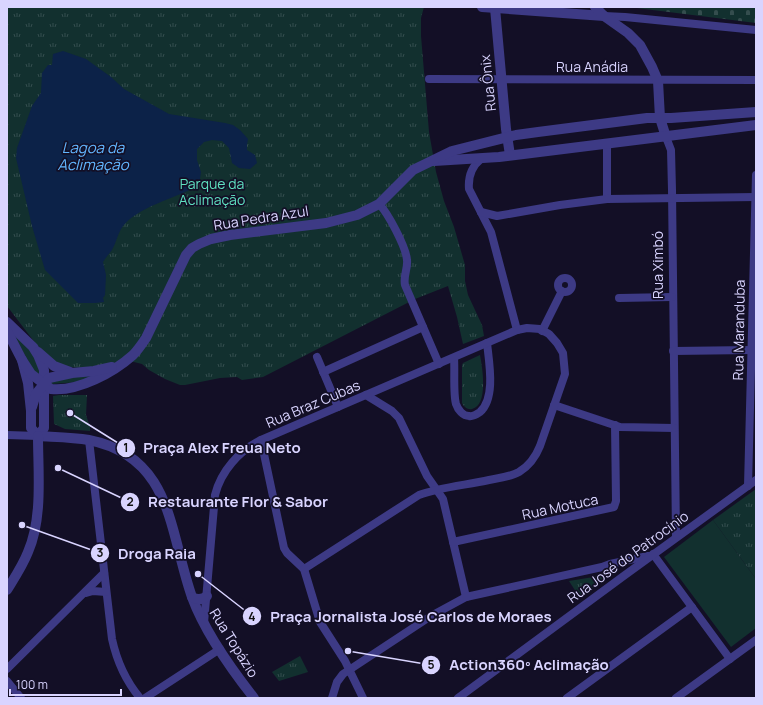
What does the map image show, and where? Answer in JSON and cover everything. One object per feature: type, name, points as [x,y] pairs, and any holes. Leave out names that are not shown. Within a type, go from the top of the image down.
[{"type":"street","points":[[482,7],[625,17],[756,30]]},
{"type":"street","name":"Rua Ximbó","points":[[595,7],[604,16],[628,33],[640,45],[658,80],[660,118],[671,150],[676,537]]},
{"type":"street","name":"Rua Ônix","points":[[494,8],[510,156]]},
{"type":"street","name":"Rua Anádia","points":[[429,79],[756,80]]},
{"type":"street","name":"Rua Pedra Azul","points":[[119,365],[94,371],[52,377],[45,383],[53,389],[74,387],[90,382],[119,365],[134,354],[146,338],[186,255],[192,248],[211,239],[230,235],[326,223],[346,218],[366,211],[379,204],[413,170],[433,161],[440,156],[452,151],[508,137],[647,118],[756,112]]},
{"type":"street","points":[[433,161],[510,156],[756,125]]},
{"type":"street","points":[[607,144],[607,199]]},
{"type":"street","points":[[481,159],[476,163],[471,171],[469,189],[491,232],[517,330]]},
{"type":"street","name":"Rua Maranduba","points":[[748,486],[756,175]]},
{"type":"street","points":[[481,212],[497,216],[607,199],[756,197]]},
{"type":"street","points":[[379,204],[385,211],[406,254],[408,262],[404,283],[439,364]]},
{"type":"street","points":[[304,569],[414,498],[436,490],[506,477],[520,471],[530,461],[538,450],[565,374],[563,353],[549,334],[542,330],[562,291]]},
{"type":"street","points":[[619,298],[672,297]]},
{"type":"street","points":[[7,322],[54,366],[72,373]]},
{"type":"street","points":[[323,372],[423,327]]},
{"type":"street","name":"Rua Braz Cubas","points":[[204,624],[214,506],[218,485],[229,466],[238,456],[261,440],[517,330],[534,328],[542,330]]},
{"type":"street","points":[[7,331],[31,374],[45,383]]},
{"type":"street","points":[[454,358],[456,406],[463,415],[474,416],[484,408],[489,396],[490,380],[487,343]]},
{"type":"street","points":[[7,590],[29,551],[38,507],[38,436],[44,428],[45,383],[42,362],[33,347]]},
{"type":"street","points":[[673,351],[751,350]]},
{"type":"street","points":[[317,357],[338,407]]},
{"type":"street","points":[[22,360],[28,383],[31,428],[38,436]]},
{"type":"street","points":[[31,411],[36,394],[45,383]]},
{"type":"street","points":[[366,395],[392,411],[399,418],[427,476],[443,499],[466,597]]},
{"type":"street","points":[[554,404],[615,426],[674,428]]},
{"type":"street","name":"Rua Motuca","points":[[454,542],[604,511],[614,507],[616,501],[615,426]]},
{"type":"street","name":"Rua Topázio","points":[[7,435],[89,440],[112,447],[136,460],[155,483],[167,508],[192,597],[204,624],[240,680],[254,698]]},
{"type":"street","points":[[89,440],[112,639],[117,660],[125,678],[140,698]]},
{"type":"street","points":[[261,440],[284,548],[287,553],[304,569],[320,622],[349,669],[363,698]]},
{"type":"street","name":"Rua José do Patrocínio","points":[[458,698],[625,574],[756,480]]},
{"type":"street","points":[[332,698],[337,682],[349,669],[431,616],[466,597],[652,555],[730,659]]},
{"type":"street","points":[[602,567],[618,568],[625,574]]},
{"type":"street","points":[[7,669],[86,593],[104,573]]},
{"type":"street","points":[[86,593],[93,591],[106,592]]},
{"type":"street","points":[[192,597],[199,599],[207,596]]},
{"type":"street","points":[[567,698],[692,607]]},
{"type":"street","points":[[676,698],[756,640]]},
{"type":"street","points":[[145,698],[220,649]]},
{"type":"street","points":[[7,681],[21,698]]},
{"type":"green space","name":"Parque da Aclimação","points":[[7,7],[424,7],[421,18],[421,36],[429,132],[436,172],[465,265],[465,281],[468,295],[482,325],[484,336],[463,344],[448,286],[415,299],[263,377],[242,380],[237,377],[220,378],[180,385],[165,379],[149,370],[142,364],[134,362],[120,361],[99,370],[59,366],[36,344],[7,306]]},
{"type":"green space","points":[[629,7],[756,7],[756,23]]},
{"type":"green space","points":[[11,330],[31,350],[41,374],[36,375]]},
{"type":"green space","points":[[480,355],[483,376],[483,393],[477,406],[469,409],[462,403],[462,365],[463,363]]},
{"type":"green space","points":[[97,374],[80,382],[51,384],[52,380]]},
{"type":"green space","points":[[87,395],[86,415],[90,431],[65,429],[54,424],[53,396]]},
{"type":"green space","points":[[756,489],[756,579],[713,520]]},
{"type":"green space","points":[[713,520],[756,579],[756,628],[731,647],[664,557]]},
{"type":"green space","points":[[612,574],[580,598],[569,581]]},
{"type":"green space","points":[[300,656],[308,672],[279,681],[272,672]]},
{"type":"water","name":"Lagoa da Aclimação","points":[[63,51],[86,59],[111,77],[124,89],[169,114],[233,125],[248,139],[247,150],[255,155],[257,163],[250,169],[239,168],[232,163],[229,148],[222,141],[212,140],[204,142],[197,149],[197,160],[201,172],[199,185],[136,214],[121,229],[112,250],[103,262],[106,275],[105,295],[103,298],[104,302],[78,303],[45,270],[32,226],[16,158],[17,148],[32,106],[41,93],[42,73],[48,65],[52,65],[53,54]]},
{"type":"place","name":"Praça Alex Freua Neto","points":[[70,413]]},
{"type":"place","name":"Restaurante Flor & Sabor","points":[[58,468]]},
{"type":"place","name":"Droga Raia","points":[[22,525]]},
{"type":"place","name":"Praça Jornalista José Carlos de Moraes","points":[[198,574]]},
{"type":"place","name":"Action360º Aclimação","points":[[348,651]]}]
